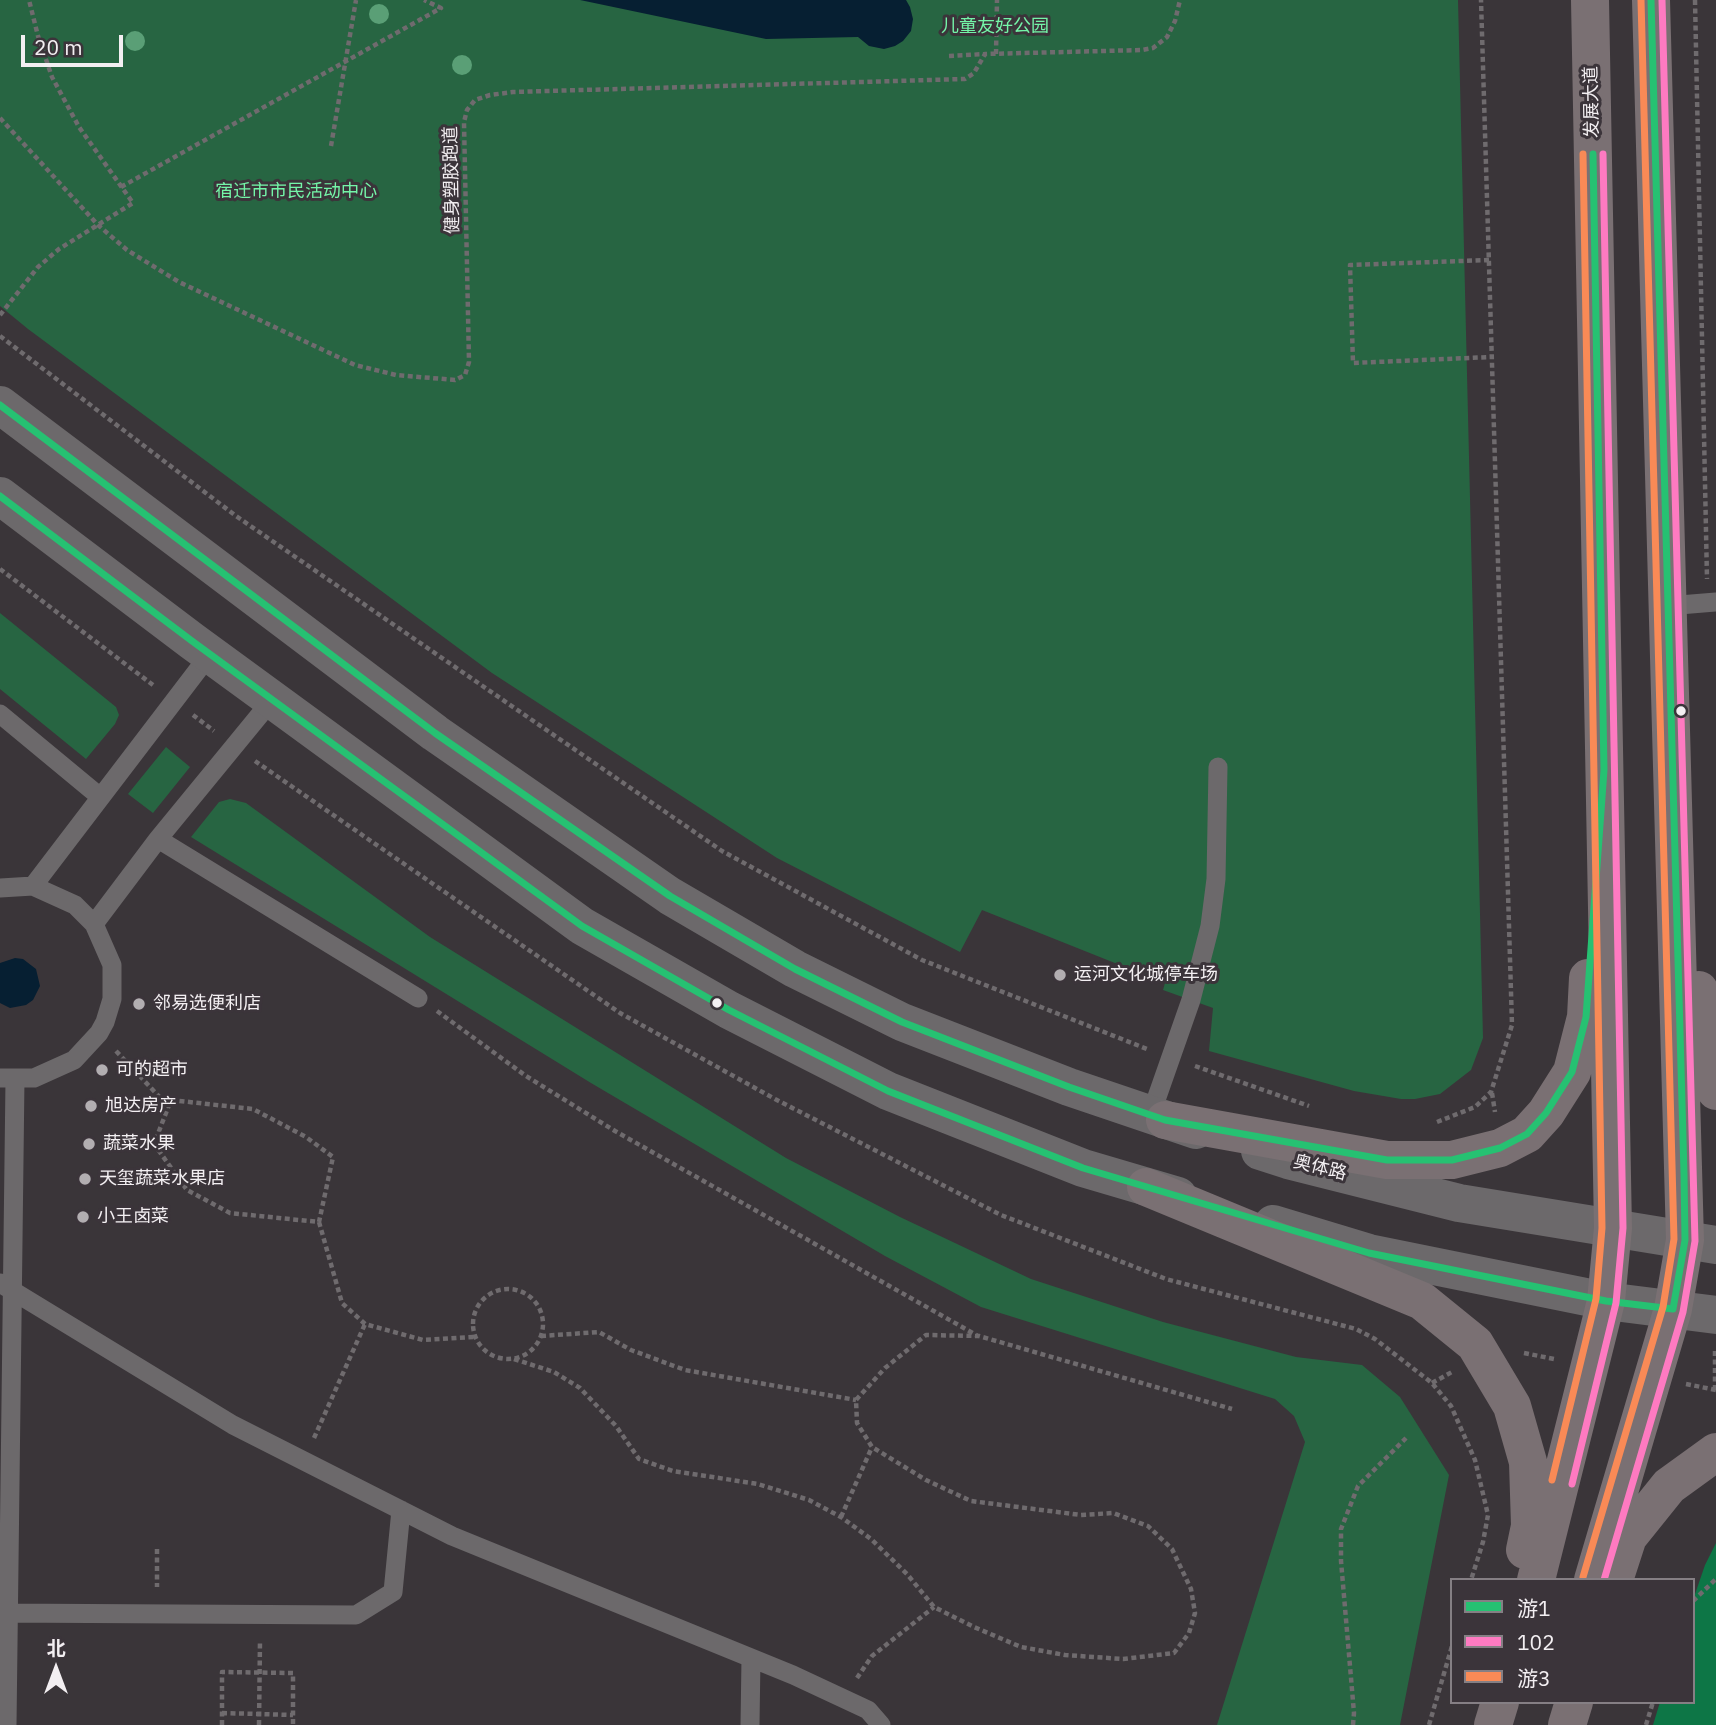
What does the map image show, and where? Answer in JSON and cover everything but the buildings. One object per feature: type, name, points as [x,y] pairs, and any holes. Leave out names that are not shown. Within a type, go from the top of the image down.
[{"type":"main road","name":"发展大道","points":[[1537,1578],[1606,1301],[1613,1228],[1590,0]]},
{"type":"main road","points":[[1594,1578],[1672,1309],[1700,1242],[1672,777],[1651,0]]},
{"type":"main road","name":"奥体路","points":[[0,405],[435,733],[670,897],[795,969],[902,1022],[1069,1087],[1288,1160],[1460,1203],[1700,1242]]},
{"type":"main road","points":[[0,496],[272,700],[582,926],[729,1010],[888,1091],[1083,1168],[1369,1253],[1606,1301],[1716,1315]]},
{"type":"main road","points":[[1158,1117],[1387,1160],[1452,1160],[1500,1148],[1527,1134],[1546,1113],[1572,1072],[1586,1017],[1604,770]]},
{"type":"main road","points":[[1672,777],[1703,1021],[1716,1091]]},
{"type":"main road","points":[[1146,1187],[1422,1301],[1475,1344],[1512,1406],[1528,1462],[1531,1526],[1518,1578]]},
{"type":"main road","points":[[1615,1578],[1628,1537],[1669,1486],[1716,1451]]},
{"type":"main road","points":[[1482,1725],[1487,1704]]},
{"type":"main road","points":[[1493,1725],[1499,1704]]},
{"type":"main road","points":[[1550,1725],[1556,1704]]},
{"type":"main road","points":[[1567,1725],[1573,1704]]},
{"type":"lane","points":[[1667,606],[1712,602]]},
{"type":"lane","points":[[33,886],[210,654]]},
{"type":"lane","points":[[94,924],[158,839],[272,700]]},
{"type":"lane","points":[[0,714],[100,796]]},
{"type":"lane","points":[[1158,1117],[1171,1058],[1191,1000],[1214,905],[1218,766]]},
{"type":"lane","points":[[158,839],[418,998]]},
{"type":"lane","points":[[0,888],[33,886],[75,905],[94,924],[112,965],[112,999],[99,1033],[74,1060],[34,1078],[7,1079],[4,1613],[7,1725]]},
{"type":"lane","points":[[5,1287],[233,1425],[452,1536],[751,1658],[868,1710],[881,1725]]},
{"type":"lane","points":[[4,1613],[356,1615],[393,1592],[401,1510]]},
{"type":"lane","points":[[750,1725],[751,1658]]},
{"type":"path","points":[[0,315],[38,267],[59,249],[133,204],[79,127],[52,77],[29,0]]},
{"type":"path","points":[[331,146],[356,0]]},
{"type":"path","points":[[121,187],[442,8],[424,0]]},
{"type":"path","points":[[996,54],[997,0]]},
{"type":"path","points":[[1432,1123],[1475,1107],[1491,1092],[1512,1025],[1481,0]]},
{"type":"path","points":[[1695,0],[1712,602]]},
{"type":"path","points":[[949,55],[1153,48],[1167,37],[1175,21],[1179,1]]},
{"type":"path","name":"健身塑胶跑道","points":[[0,118],[98,225],[127,250],[178,282],[355,365],[396,375],[455,380],[466,375],[469,362],[464,122],[467,110],[475,100],[513,92],[965,79],[974,73],[985,54]]},
{"type":"path","points":[[1489,260],[1350,265],[1353,363],[1491,357]]},
{"type":"path","points":[[0,336],[236,516],[722,851],[922,960],[1171,1058],[1320,1110]]},
{"type":"path","points":[[418,998],[526,1076],[615,1131],[979,1336],[1232,1409]]},
{"type":"path","points":[[99,1033],[169,1107]]},
{"type":"path","points":[[319,1222],[230,1213],[187,1190],[154,1144],[172,1100],[253,1109],[306,1136],[333,1157],[319,1222],[342,1303],[365,1324],[423,1340],[474,1337]]},
{"type":"path","points":[[514,1359],[535,1347],[541,1336],[542,1313],[537,1303],[518,1290],[507,1289],[496,1291],[478,1305],[473,1315],[474,1337],[481,1347],[490,1355],[514,1359],[554,1372],[580,1388],[615,1426],[639,1459],[673,1471],[758,1484],[809,1500],[841,1517],[871,1539],[907,1574],[934,1607],[1021,1647],[1065,1655],[1123,1659],[1174,1653],[1189,1633],[1195,1613],[1191,1590],[1172,1549],[1149,1526],[1113,1513],[1081,1515],[971,1501],[926,1480],[872,1447],[857,1423],[856,1400],[885,1367],[926,1335],[979,1336]]},
{"type":"path","points":[[303,1461],[365,1324]]},
{"type":"path","points":[[541,1336],[599,1332],[631,1350],[685,1370],[856,1400]]},
{"type":"path","points":[[1697,1386],[1716,1390],[1716,1339]]},
{"type":"path","points":[[1353,1725],[1341,1529],[1358,1486],[1406,1438]]},
{"type":"path","points":[[841,1517],[872,1447]]},
{"type":"path","points":[[157,1549],[157,1614]]},
{"type":"path","points":[[1695,1599],[1716,1578]]},
{"type":"path","points":[[842,1699],[872,1656],[934,1607]]},
{"type":"path","points":[[259,1725],[260,1615]]},
{"type":"path","points":[[1429,1725],[1450,1653]]},
{"type":"path","points":[[222,1725],[222,1672],[293,1673],[293,1725]]},
{"type":"path","points":[[1646,1725],[1652,1704]]},
{"type":"path","points":[[222,1713],[293,1715]]},
{"type":"green space","points":[[0,0],[1458,0],[1483,1038],[1471,1070],[1440,1094],[1415,1099],[1354,1091],[1209,1051],[1213,1008],[1163,990],[1165,983],[982,910],[960,952],[777,858],[492,673],[0,306]]},
{"type":"green space","points":[[0,613],[116,707],[119,715],[115,724],[86,759],[0,689]]},
{"type":"green space","points":[[166,747],[190,767],[153,813],[128,794]]},
{"type":"green space","points":[[230,799],[246,803],[430,937],[786,1158],[900,1217],[1031,1279],[1163,1322],[1296,1357],[1362,1365],[1400,1397],[1449,1475],[1400,1725],[1217,1725],[1305,1442],[1294,1416],[1275,1399],[981,1307],[885,1256],[591,1083],[191,837],[219,802]]},
{"type":"green space","points":[[1716,1543],[1716,1725],[1653,1725],[1659,1704],[1695,1704],[1695,1594]]},
{"type":"water","points":[[580,0],[906,0],[913,19],[911,31],[903,41],[884,49],[869,46],[858,37],[766,39]]},
{"type":"water","points":[[15,958],[23,959],[36,969],[40,986],[33,1000],[26,1005],[10,1008],[0,1003],[0,963]]},
{"type":"transit line","name":"游3","points":[[1583,1577],[1663,1307],[1674,1239],[1641,0]]},
{"type":"transit line","name":"游1","points":[[0,496],[192,641],[582,926],[729,1010],[888,1091],[1083,1168],[1369,1253],[1606,1301],[1673,1309],[1685,1240],[1684,1173],[1651,0]]},
{"type":"transit line","name":"102","points":[[1605,1578],[1683,1312],[1695,1241],[1662,0]]},
{"type":"transit line","name":"游3","points":[[1552,1480],[1596,1299],[1602,1228],[1583,154]]},
{"type":"transit line","name":"游1","points":[[0,405],[435,733],[670,896],[795,969],[902,1022],[1069,1087],[1165,1120],[1387,1160],[1452,1160],[1500,1148],[1527,1134],[1546,1113],[1572,1072],[1586,1017],[1604,770],[1593,154]]},
{"type":"transit line","name":"102","points":[[1572,1484],[1616,1303],[1623,1228],[1603,154]]},
{"type":"place","name":"运河文化城停车场","points":[[1060,975]]},
{"type":"place","name":"邻易选便利店","points":[[139,1004]]},
{"type":"place","name":"可的超市","points":[[102,1070]]},
{"type":"place","name":"旭达房产","points":[[91,1106]]},
{"type":"place","name":"蔬菜水果","points":[[89,1144]]},
{"type":"place","name":"天玺蔬菜水果店","points":[[85,1179]]},
{"type":"place","name":"小王卤菜","points":[[83,1217]]},
{"type":"park label","name":"儿童友好公园","points":[[995,27]]},
{"type":"park label","name":"宿迁市市民活动中心","points":[[296,192]]}]
